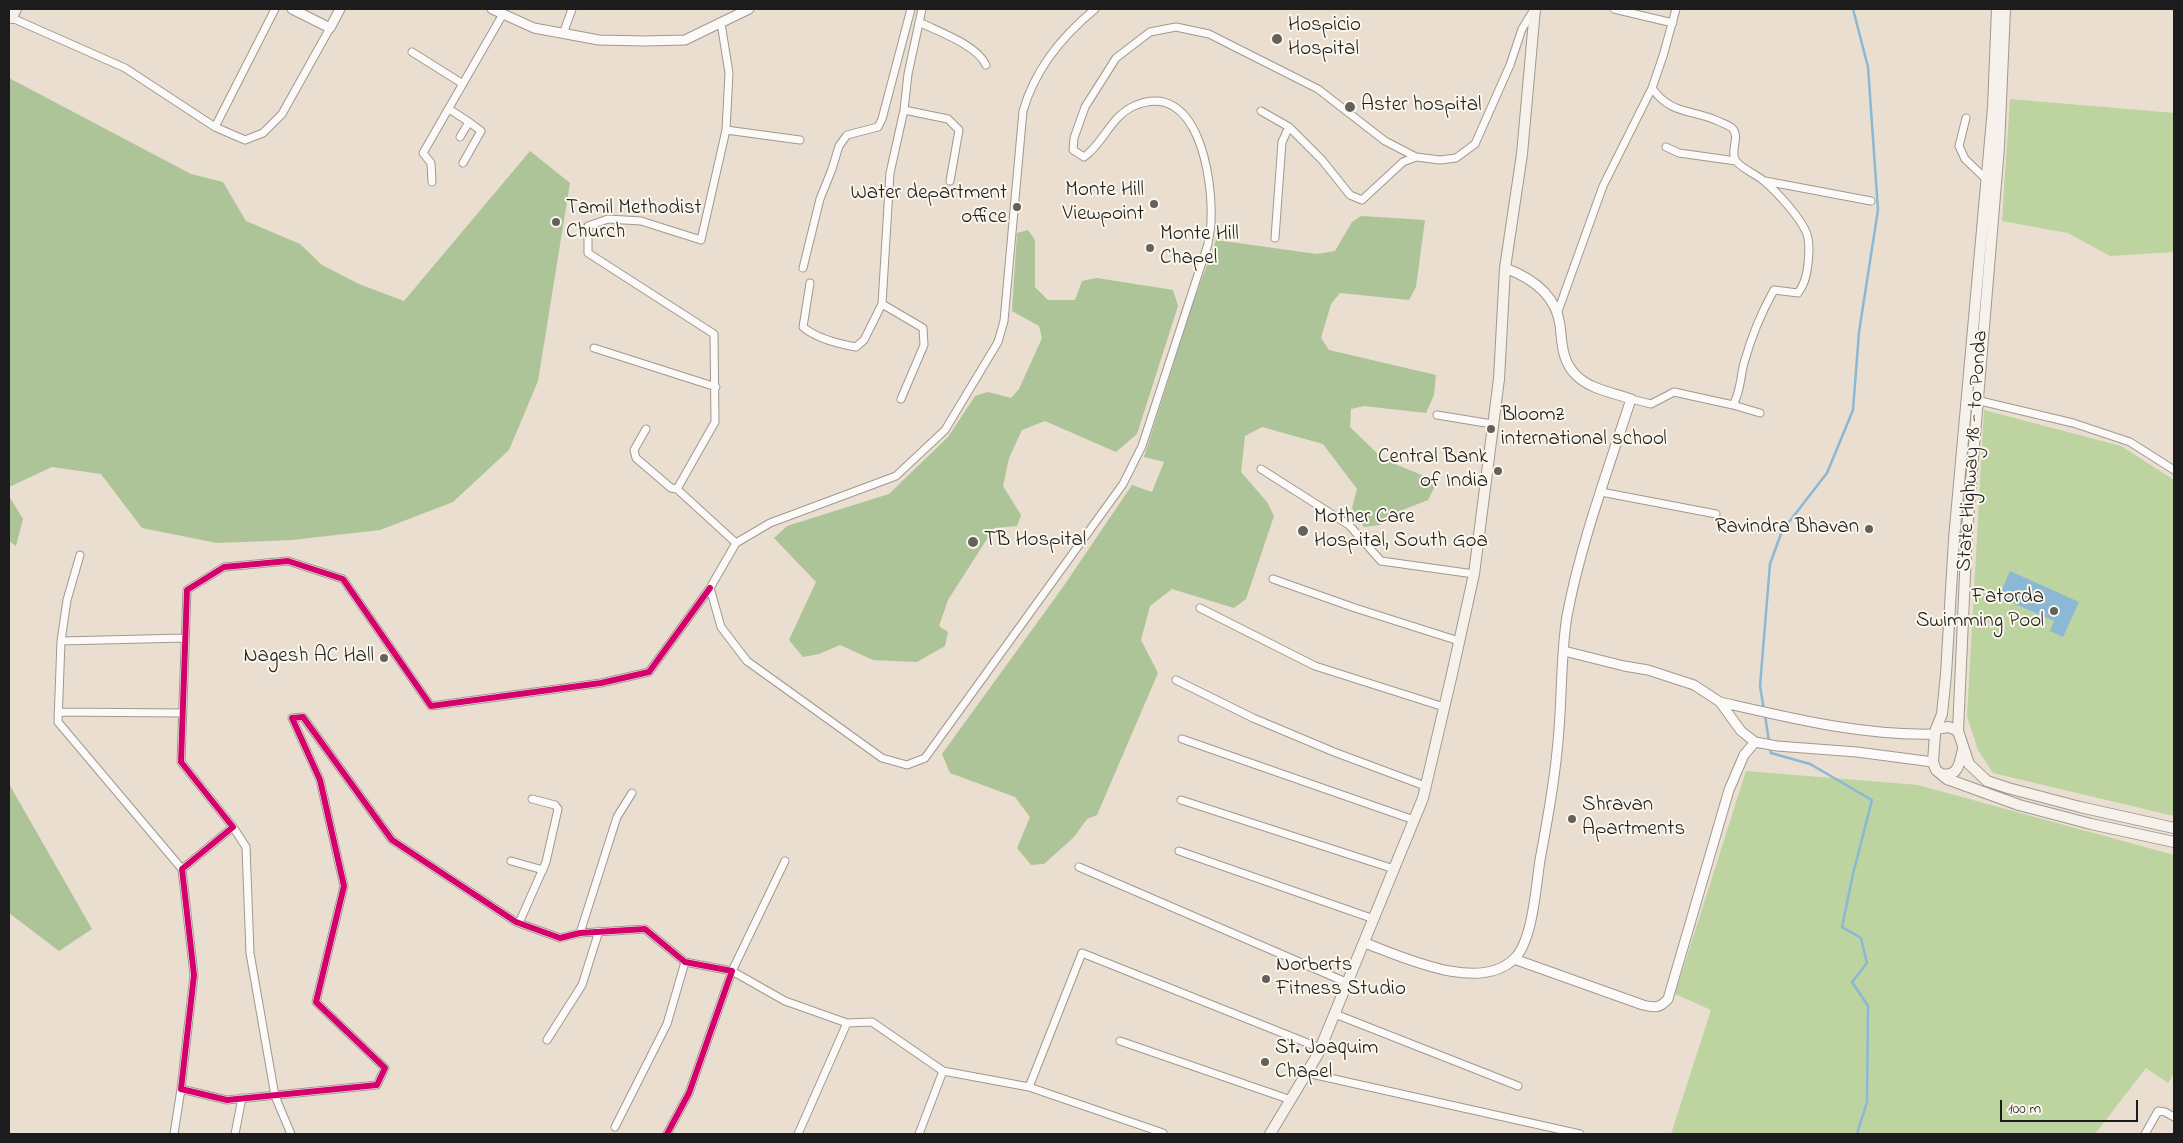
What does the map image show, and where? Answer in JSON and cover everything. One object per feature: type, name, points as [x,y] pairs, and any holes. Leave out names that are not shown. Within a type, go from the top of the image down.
[{"type":"main road","points":[[1270,1134],[1320,1048],[1365,943],[1414,820],[1425,786],[1444,707],[1474,574],[1498,379],[1505,268],[1522,154],[1535,9]]},
{"type":"main road","name":"State Highway 18 - to Ponda","points":[[1933,762],[1935,731],[1942,714],[1967,396],[1987,180],[1997,9]]},
{"type":"main road","name":"State Highway 18 - to Ponda","points":[[2005,9],[1999,147],[1967,530],[1958,730],[1969,764],[1987,781],[2080,807],[2174,828]]},
{"type":"main road","points":[[1935,731],[1949,727],[1958,730]]},
{"type":"main road","points":[[1941,773],[1952,774],[1956,771],[1963,749]]},
{"type":"main road","points":[[1933,762],[1947,779],[2019,805],[2091,824],[2174,842]]},
{"type":"street","points":[[215,127],[275,9]]},
{"type":"street","points":[[292,9],[330,28]]},
{"type":"street","points":[[12,14],[125,68],[215,127],[245,140],[263,133],[282,114],[340,9]]},
{"type":"street","points":[[563,34],[572,9]]},
{"type":"street","points":[[432,182],[431,163],[423,153],[463,84],[498,11],[534,28],[599,40],[685,40],[749,9]]},
{"type":"street","points":[[803,268],[820,198],[839,146],[847,135],[878,127],[882,119],[911,9]]},
{"type":"street","points":[[810,283],[803,327],[817,335],[856,347],[864,340],[882,304],[890,173],[904,110],[908,74],[922,9]]},
{"type":"street","points":[[291,1134],[275,1096],[250,953],[246,847],[233,827],[181,762],[187,590],[224,567],[288,561],[344,579],[431,706],[601,683],[649,672],[710,588],[736,543],[770,523],[896,476],[945,430],[998,342],[1004,321],[1023,111],[1029,91],[1058,43],[1095,9]]},
{"type":"street","points":[[710,588],[721,627],[747,661],[882,758],[907,765],[925,758],[1123,484],[1142,446],[1208,244],[1211,221],[1204,157],[1194,128],[1181,110],[1166,103],[1149,101],[1121,114],[1108,126],[1093,150],[1084,157],[1074,150],[1074,138],[1084,107],[1116,58],[1150,32],[1176,27],[1209,34],[1318,89],[1385,141],[1416,157],[1440,160],[1456,158],[1475,144],[1510,65],[1522,29],[1535,9]]},
{"type":"street","points":[[1614,9],[1673,23]]},
{"type":"street","points":[[1557,314],[1603,186],[1652,88],[1676,9]]},
{"type":"street","points":[[919,22],[971,48],[980,55],[986,65]]},
{"type":"street","points":[[677,490],[715,422],[714,334],[588,253],[588,226],[608,219],[641,221],[701,240],[726,130],[729,73],[721,23]]},
{"type":"street","points":[[412,52],[463,84]]},
{"type":"street","points":[[1652,88],[1660,100],[1672,107],[1687,113],[1709,117],[1731,127],[1735,132],[1734,153],[1736,161]]},
{"type":"street","points":[[448,109],[481,131],[463,163]]},
{"type":"street","points":[[904,110],[948,119],[959,130],[950,181]]},
{"type":"street","points":[[1261,111],[1289,127],[1322,160],[1350,195],[1362,200],[1403,162],[1416,157]]},
{"type":"street","points":[[1966,118],[1959,146],[1965,159],[1987,180]]},
{"type":"street","points":[[460,137],[469,122]]},
{"type":"street","points":[[1275,238],[1282,142],[1289,127]]},
{"type":"street","points":[[726,130],[800,140]]},
{"type":"street","points":[[1666,146],[1679,152],[1736,161],[1764,181],[1796,217],[1807,233],[1810,247],[1808,270],[1804,284],[1798,293],[1774,290],[1752,338],[1744,365],[1741,386],[1733,405]]},
{"type":"street","points":[[1764,181],[1871,201]]},
{"type":"street","points":[[1505,268],[1519,273],[1539,286],[1554,304],[1561,343],[1571,370],[1587,384],[1651,404],[1674,392],[1760,413]]},
{"type":"street","points":[[882,304],[923,328],[924,345],[900,398]]},
{"type":"street","points":[[594,348],[716,387]]},
{"type":"street","points":[[1967,396],[2073,424],[2130,442],[2174,470]]},
{"type":"street","points":[[1365,943],[1432,966],[1474,974],[1485,974],[1514,959],[1521,949],[1528,930],[1541,857],[1559,732],[1564,651],[1572,590],[1601,492],[1632,399]]},
{"type":"street","points":[[1437,416],[1492,424]]},
{"type":"street","points":[[646,429],[634,450],[636,458],[671,488],[677,490],[736,543]]},
{"type":"street","points":[[1261,469],[1349,525],[1381,562],[1474,574]]},
{"type":"street","points":[[1601,492],[1716,514]]},
{"type":"street","points":[[80,555],[67,600],[61,641],[58,722],[182,869],[194,975],[174,1134]]},
{"type":"street","points":[[1273,579],[1355,608],[1459,641]]},
{"type":"street","points":[[1200,608],[1315,666],[1444,707]]},
{"type":"street","points":[[61,641],[185,638]]},
{"type":"street","points":[[1564,651],[1670,676],[1694,685],[1720,702],[1741,731],[1759,743],[1857,752],[1933,762]]},
{"type":"street","points":[[1176,680],[1253,718],[1334,752],[1425,786]]},
{"type":"street","points":[[1720,702],[1865,731],[1935,731]]},
{"type":"street","points":[[58,712],[182,713]]},
{"type":"street","points":[[181,1089],[227,1100],[275,1096],[376,1085],[385,1068],[316,1002],[344,886],[320,780],[292,718],[303,717],[392,840],[436,871],[519,923],[560,938],[580,933],[645,929],[686,962],[732,971],[785,1001],[847,1023],[872,1022],[943,1071],[1029,1087],[1163,1134]]},
{"type":"street","points":[[1182,739],[1414,820]]},
{"type":"street","points":[[1514,959],[1643,1006],[1655,1008],[1662,1006],[1668,999],[1729,790],[1744,755],[1759,743]]},
{"type":"street","points":[[580,933],[617,818],[632,793]]},
{"type":"street","points":[[519,923],[542,870],[558,809],[555,805],[532,799]]},
{"type":"street","points":[[1181,800],[1394,869]]},
{"type":"street","points":[[182,869],[233,827]]},
{"type":"street","points":[[1180,851],[1258,880],[1374,919]]},
{"type":"street","points":[[510,861],[542,870]]},
{"type":"street","points":[[667,1134],[688,1093],[732,971],[785,861]]},
{"type":"street","points":[[1079,867],[1348,984]]},
{"type":"street","points":[[547,1040],[582,985],[599,931]]},
{"type":"street","points":[[1029,1087],[1082,953],[1320,1048]]},
{"type":"street","points":[[615,1127],[667,1024],[686,962]]},
{"type":"street","points":[[1335,1014],[1518,1086]]},
{"type":"street","points":[[798,1134],[847,1023]]},
{"type":"street","points":[[1120,1041],[1291,1100]]},
{"type":"street","points":[[920,1134],[943,1071]]},
{"type":"street","points":[[1307,1072],[1580,1134]]},
{"type":"street","points":[[235,1134],[242,1098]]},
{"type":"street","points":[[2145,1134],[2158,1111],[2165,1112],[2174,1117]]},
{"type":"green space","points":[[9,78],[191,174],[223,182],[246,221],[300,244],[322,265],[359,284],[404,301],[530,151],[570,183],[538,381],[509,450],[453,502],[380,530],[292,540],[217,543],[142,528],[101,474],[52,467],[9,487]]},
{"type":"green space","points":[[2010,99],[2174,113],[2174,252],[2110,256],[2068,233],[2002,221]]},
{"type":"green space","points":[[1361,216],[1425,220],[1416,287],[1409,300],[1340,293],[1331,304],[1321,338],[1329,350],[1436,375],[1434,395],[1426,413],[1364,406],[1351,409],[1350,427],[1383,459],[1424,476],[1435,486],[1428,500],[1405,509],[1380,525],[1364,527],[1352,508],[1357,489],[1323,444],[1262,427],[1245,436],[1241,472],[1267,502],[1274,516],[1246,599],[1234,608],[1172,589],[1150,606],[1141,640],[1158,673],[1097,815],[1087,819],[1074,837],[1044,864],[1031,865],[1017,848],[1030,817],[1015,797],[950,773],[942,754],[1063,587],[1132,485],[1152,492],[1164,462],[1144,457],[1192,306],[1216,240],[1317,254],[1335,251],[1352,222]]},
{"type":"green space","points":[[1028,230],[1035,240],[1035,287],[1048,300],[1075,300],[1082,281],[1097,278],[1173,290],[1178,306],[1137,434],[1116,452],[1045,421],[1022,430],[1009,458],[1003,486],[1021,515],[1017,526],[994,528],[948,600],[939,626],[948,632],[945,646],[917,662],[873,660],[840,645],[819,654],[803,657],[789,640],[816,582],[774,538],[787,526],[889,494],[948,437],[975,396],[988,392],[1011,398],[1019,389],[1042,338],[1039,326],[1012,311],[1017,233]]},
{"type":"green space","points":[[1984,410],[2121,446],[2174,480],[2174,816],[1993,773],[1978,750],[1967,716]]},
{"type":"green space","points":[[9,496],[23,519],[16,546],[9,541]]},
{"type":"green space","points":[[1746,771],[1918,785],[2174,855],[2174,1073],[2168,1083],[2146,1068],[2095,1134],[1671,1134],[1711,1010],[1675,994]]},
{"type":"green space","points":[[9,784],[92,929],[59,951],[9,913]]},
{"type":"water","name":"Fatorda Swimming Pool","points":[[2010,571],[2079,602],[2063,637],[2050,631],[2054,621],[1999,597]]},
{"type":"waterway","points":[[1764,710],[1760,686],[1770,564],[1782,531],[1827,473],[1853,410],[1859,332],[1878,210],[1868,67],[1853,9]]},
{"type":"waterway","points":[[1765,715],[1769,742]]},
{"type":"waterway","points":[[1770,747],[1771,753],[1810,764],[1872,800],[1842,927],[1861,938],[1867,963],[1852,982],[1868,1006],[1867,1102],[1857,1134]]},
{"type":"cycle path","points":[[667,1134],[689,1093],[732,971],[685,962],[645,929],[580,933],[560,938],[516,922],[392,840],[303,717],[292,718],[320,780],[344,886],[316,1002],[385,1068],[377,1085],[227,1100],[181,1089],[194,975],[182,869],[233,827],[181,762],[187,590],[224,567],[288,561],[343,579],[431,706],[601,683],[649,672],[710,588]]},
{"type":"place","name":"Hospicio Hospital","points":[[1277,39]]},
{"type":"place","name":"Aster hospital","points":[[1350,107]]},
{"type":"place","name":"Monte Hill Viewpoint","points":[[1154,204]]},
{"type":"place","name":"Water department office","points":[[1017,207]]},
{"type":"place","name":"Tamil Methodist Church","points":[[556,222]]},
{"type":"place","name":"Monte Hill Chapel","points":[[1150,248]]},
{"type":"place","name":"Bloomz international school","points":[[1491,429]]},
{"type":"place","name":"Central Bank of India","points":[[1498,471]]},
{"type":"place","name":"Ravindra Bhavan","points":[[1869,529]]},
{"type":"place","name":"Mother Care Hospital, South Goa","points":[[1303,531]]},
{"type":"place","name":"TB Hospital","points":[[973,542]]},
{"type":"place","name":"Fatorda Swimming Pool","points":[[2054,611]]},
{"type":"place","name":"Nagesh AC Hall","points":[[384,658]]},
{"type":"place","name":"Shravan Apartments","points":[[1572,819]]},
{"type":"place","name":"Norberts Fitness Studio","points":[[1266,979]]},
{"type":"place","name":"St. Joaquim Chapel","points":[[1265,1062]]}]
